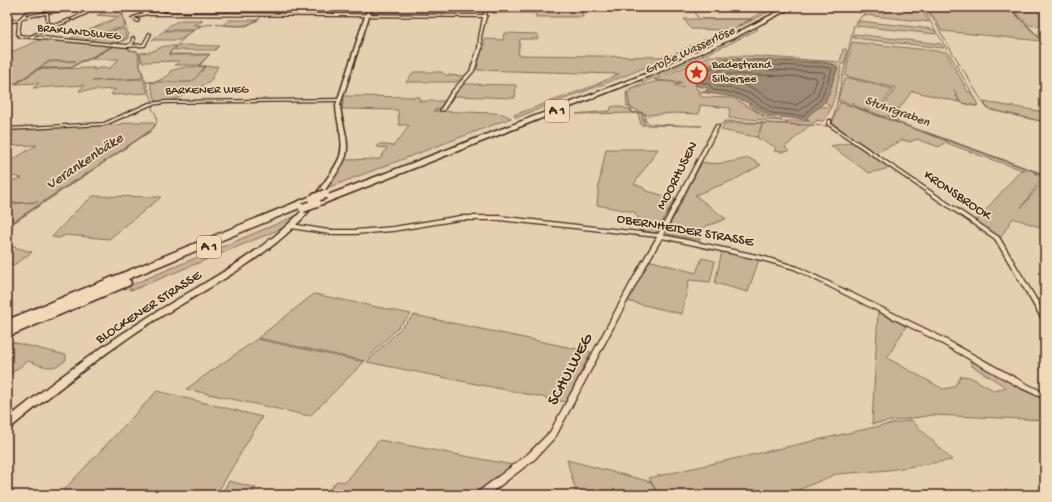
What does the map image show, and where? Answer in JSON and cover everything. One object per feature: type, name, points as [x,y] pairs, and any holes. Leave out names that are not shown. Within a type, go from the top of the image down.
[{"type":"highway","name":"A 1","points":[[7,325],[303,208],[325,194],[606,87],[716,40],[783,7]]},
{"type":"highway","name":"A 1","points":[[7,333],[106,286],[314,201],[648,75],[736,35],[791,7]]},
{"type":"street","points":[[7,8],[18,7]]},
{"type":"street","points":[[7,22],[20,20],[24,17],[47,12],[94,7]]},
{"type":"street","name":"BLOCKENER STRASSE","points":[[7,425],[128,334],[232,270],[291,226],[306,212],[321,194],[343,156],[344,136],[338,110],[369,7]]},
{"type":"street","points":[[442,110],[452,93],[472,71],[480,48],[480,37],[487,7]]},
{"type":"street","points":[[20,20],[18,34],[28,36],[88,12],[85,8]]},
{"type":"street","points":[[131,8],[146,8]]},
{"type":"street","points":[[157,14],[166,8]]},
{"type":"street","points":[[140,9],[146,13]]},
{"type":"street","points":[[224,14],[228,10]]},
{"type":"street","points":[[190,14],[194,11]]},
{"type":"street","points":[[47,12],[48,24],[58,24]]},
{"type":"street","points":[[24,17],[26,13]]},
{"type":"street","points":[[138,21],[132,18],[146,13],[486,16]]},
{"type":"street","name":"BRAKLANDSWEG","points":[[28,36],[128,46],[144,45],[150,34]]},
{"type":"street","name":"BRAKLANDSWEG","points":[[128,46],[132,44],[133,38]]},
{"type":"street","name":"BARKENER WEG","points":[[7,129],[105,124],[150,104],[178,101],[340,100]]},
{"type":"street","name":"KRONSBROOK","points":[[829,122],[997,238],[1044,317]]},
{"type":"street","name":"MOORHUSEN","points":[[660,236],[717,126]]},
{"type":"street","name":"OBERNHEIDER STRASSE","points":[[291,226],[329,232],[355,232],[388,229],[453,219],[488,217],[660,236],[771,259],[796,268],[926,332],[1022,385],[1045,396]]},
{"type":"street","name":"SCHULWEG","points":[[481,495],[532,456],[553,434],[640,270],[660,236]]},
{"type":"shaded area","points":[[116,7],[120,7],[125,27],[111,30],[86,40],[69,39],[119,17],[97,15]]},
{"type":"shaded area","points":[[372,7],[485,7],[485,12],[469,10],[445,12],[444,15],[373,15],[371,14]]},
{"type":"shaded area","points":[[492,7],[582,8],[583,17],[536,17],[536,13],[492,13]]},
{"type":"shaded area","points":[[773,7],[778,7],[743,25],[737,26],[739,27],[627,75],[518,117],[515,117],[514,115],[593,86],[619,74],[477,70],[481,50],[484,49],[484,39],[503,40],[504,33],[538,34],[538,39],[520,39],[518,55],[667,57],[726,30],[691,29],[684,19],[749,19]]},
{"type":"shaded area","points":[[871,7],[920,7],[929,22],[864,15]]},
{"type":"shaded area","points":[[927,7],[1008,7],[1042,41],[942,31]]},
{"type":"shaded area","points":[[1010,7],[1045,7],[1045,27],[1029,25]]},
{"type":"shaded area","points":[[181,20],[203,21],[193,25],[201,25],[194,30],[165,30],[170,25]]},
{"type":"shaded area","points":[[228,20],[258,20],[246,26],[223,25]]},
{"type":"shaded area","points":[[859,21],[933,29],[936,34],[856,26]]},
{"type":"shaded area","points":[[125,29],[126,38],[114,44],[89,41],[116,30]]},
{"type":"shaded area","points":[[164,31],[193,31],[180,40],[152,40]]},
{"type":"shaded area","points":[[854,34],[941,44],[944,48],[853,38]]},
{"type":"shaded area","points":[[42,39],[112,46],[86,60],[81,61],[71,68],[39,68],[50,62],[76,61],[49,61],[14,84],[7,85],[7,54]]},
{"type":"shaded area","points":[[852,42],[946,52],[968,92],[970,92],[978,105],[974,106],[960,102],[954,90],[959,102],[912,91],[899,109],[894,108],[896,111],[893,114],[897,116],[898,122],[890,119],[889,116],[885,117],[852,105],[853,102],[850,104],[838,99],[844,80],[849,78],[893,89],[884,102],[887,104],[886,103],[896,88],[845,76]]},
{"type":"shaded area","points":[[179,45],[219,46],[215,50],[174,50]]},
{"type":"shaded area","points":[[114,46],[128,47],[129,50],[136,51],[139,55],[138,58],[143,78],[92,81],[143,79],[148,93],[113,95],[111,94],[115,89],[79,91],[84,85],[33,88],[39,83],[16,84],[39,69],[95,68],[93,69],[94,70],[100,68],[110,68],[119,59],[91,59]]},
{"type":"shaded area","points":[[164,46],[176,46],[168,54],[170,55],[209,55],[199,65],[175,65],[180,61],[142,62],[140,53],[151,52]]},
{"type":"shaded area","points":[[843,49],[846,49],[847,54],[845,63],[842,64],[835,94],[827,117],[823,121],[816,120],[817,121],[810,125],[785,147],[789,151],[774,151],[776,148],[774,146],[757,138],[758,135],[756,137],[721,130],[725,123],[762,123],[759,133],[763,123],[800,125],[788,124],[785,121],[810,121],[807,118],[815,110],[820,107],[830,106],[825,102],[838,68],[835,65],[824,62],[721,58],[705,64],[710,68],[699,67],[694,69],[693,74],[689,74],[691,75],[689,78],[695,81],[696,89],[698,89],[700,93],[697,94],[701,95],[702,97],[734,98],[760,114],[748,104],[764,115],[761,115],[783,121],[729,118],[730,108],[700,105],[699,114],[674,113],[648,115],[627,106],[626,93],[652,82],[673,82],[681,84],[674,85],[684,88],[681,82],[654,80],[710,56],[749,56],[840,62]]},
{"type":"shaded area","points":[[218,66],[210,82],[174,100],[156,102],[150,82],[156,82],[171,74],[170,71],[185,67]]},
{"type":"shaded area","points":[[414,72],[442,72],[445,75],[465,76],[456,82],[406,82]]},
{"type":"shaded area","points":[[462,84],[516,85],[515,98],[454,96]]},
{"type":"shaded area","points":[[344,96],[420,97],[419,101],[445,101],[440,108],[433,111],[494,113],[503,114],[511,118],[327,188],[344,160],[380,159],[387,148],[377,147],[379,144],[393,146],[409,125],[399,125],[398,110],[342,109]]},
{"type":"shaded area","points":[[840,102],[947,141],[939,147],[917,139],[910,142],[903,140],[875,153],[832,123]]},
{"type":"shaded area","points":[[984,102],[1045,112],[1045,122],[993,110],[987,108]]},
{"type":"shaded area","points":[[617,106],[632,110],[632,113],[639,112],[646,115],[645,121],[650,124],[702,126],[641,125],[638,113],[576,114],[610,111],[611,107]]},
{"type":"shaded area","points":[[131,122],[152,122],[155,125],[151,130],[81,178],[75,180],[7,226],[7,204],[38,202],[7,203],[7,182],[22,178],[7,175],[7,163],[37,145],[7,146],[7,129],[116,125]]},
{"type":"shaded area","points":[[951,141],[1045,175],[1045,178],[1042,175],[1034,173],[1042,178],[1021,208],[1045,179],[1045,229],[1013,218],[1000,238],[976,221],[1021,170],[1026,171],[947,143]]},
{"type":"shaded area","points":[[852,142],[890,168],[869,173],[831,146]]},
{"type":"shaded area","points":[[606,149],[658,149],[634,184],[644,188],[644,190],[675,199],[656,233],[639,230],[642,223],[634,212],[597,205],[599,184]]},
{"type":"shaded area","points":[[749,158],[761,165],[734,180],[695,195],[726,219],[701,228],[700,240],[665,234],[702,162],[732,162]]},
{"type":"shaded area","points":[[93,196],[161,197],[109,239],[66,235],[59,238],[52,237],[75,212]]},
{"type":"shaded area","points":[[298,215],[283,228],[135,289],[129,290],[129,286]]},
{"type":"shaded area","points":[[7,245],[32,252],[14,265],[7,263]]},
{"type":"shaded area","points":[[722,251],[759,259],[748,292],[715,283]]},
{"type":"shaded area","points":[[702,258],[715,261],[710,282],[689,280],[682,314],[627,301],[648,260],[696,273]]},
{"type":"shaded area","points":[[314,294],[411,314],[365,361],[258,338]]},
{"type":"shaded area","points":[[878,312],[906,326],[887,358],[943,389],[954,387],[961,376],[970,377],[995,391],[1006,387],[972,366],[970,362],[972,360],[1045,397],[1045,420],[933,415],[872,424]]},
{"type":"shaded area","points":[[414,315],[591,352],[566,402],[367,362]]},
{"type":"shaded area","points":[[257,339],[364,362],[310,416],[186,389]]},
{"type":"shaded area","points":[[12,342],[66,355],[66,360],[61,364],[52,367],[43,366],[28,361],[7,376],[7,344]]},
{"type":"shaded area","points":[[157,391],[262,417],[216,495],[59,495]]},
{"type":"shaded area","points":[[911,420],[952,460],[889,470],[836,474],[786,495],[659,495],[649,478],[875,427]]},
{"type":"shaded area","points":[[379,440],[513,465],[472,495],[324,495],[337,481],[346,482]]},
{"type":"shaded area","points":[[567,460],[651,482],[658,495],[577,495]]},
{"type":"shaded area","points":[[229,481],[256,488],[250,495],[221,495]]},
{"type":"water","points":[[724,59],[824,63],[835,65],[837,68],[827,97],[823,104],[808,116],[807,118],[809,120],[769,116],[751,104],[734,97],[700,92],[707,91],[707,88],[697,86],[695,79],[703,68],[710,68],[709,65]]},
{"type":"waterway","points":[[121,7],[126,27]]},
{"type":"waterway","points":[[224,14],[232,7]]},
{"type":"waterway","name":"Große Wasserlöse","points":[[692,7],[698,18]]},
{"type":"waterway","name":"Stuhrgraben","points":[[870,7],[854,25],[837,101],[928,133]]},
{"type":"waterway","points":[[922,7],[929,18]]},
{"type":"waterway","points":[[926,7],[931,16]]},
{"type":"waterway","points":[[1009,7],[1039,37]]},
{"type":"waterway","points":[[1013,7],[1045,10]]},
{"type":"waterway","points":[[206,66],[199,66],[210,54],[169,54],[186,37],[201,26],[213,24],[242,26],[256,21],[263,15]]},
{"type":"waterway","points":[[932,17],[935,22]]},
{"type":"waterway","name":"Große Wasserlöse","points":[[699,19],[752,19],[739,25],[741,26]]},
{"type":"waterway","points":[[929,19],[937,33]]},
{"type":"waterway","points":[[936,24],[954,55]]},
{"type":"waterway","name":"Große Wasserlöse","points":[[627,90],[733,42],[758,29],[756,28]]},
{"type":"waterway","points":[[7,90],[38,69],[71,68],[83,61],[86,61],[128,38],[127,29]]},
{"type":"waterway","points":[[938,34],[979,105],[976,106],[959,102]]},
{"type":"waterway","points":[[1039,37],[1045,38]]},
{"type":"waterway","points":[[1039,37],[1045,43]]},
{"type":"waterway","name":"Verankenbäke","points":[[115,46],[123,47]]},
{"type":"waterway","name":"Verankenbäke","points":[[125,47],[129,47],[129,50],[137,51],[140,55],[140,66],[153,102]]},
{"type":"waterway","points":[[955,56],[960,65]]},
{"type":"waterway","points":[[146,82],[192,82],[205,67]]},
{"type":"waterway","points":[[962,68],[971,83]]},
{"type":"waterway","points":[[972,85],[981,99]]},
{"type":"waterway","name":"Große Wasserlöse","points":[[627,92],[630,107]]},
{"type":"waterway","points":[[982,101],[986,107],[991,110],[1045,122]]},
{"type":"waterway","points":[[832,124],[837,102]]},
{"type":"waterway","name":"Verankenbäke","points":[[148,133],[154,128],[157,119],[152,109],[153,104]]},
{"type":"waterway","name":"Große Wasserlöse","points":[[630,109],[632,113],[642,113],[644,124]]},
{"type":"waterway","points":[[719,126],[726,121],[827,126]]},
{"type":"waterway","name":"Verankenbäke","points":[[7,227],[149,132]]},
{"type":"waterway","name":"Stuhrgraben","points":[[925,132],[1045,175]]},
{"type":"place","name":"Badestrand Silbersee","points":[[696,73]]}]
